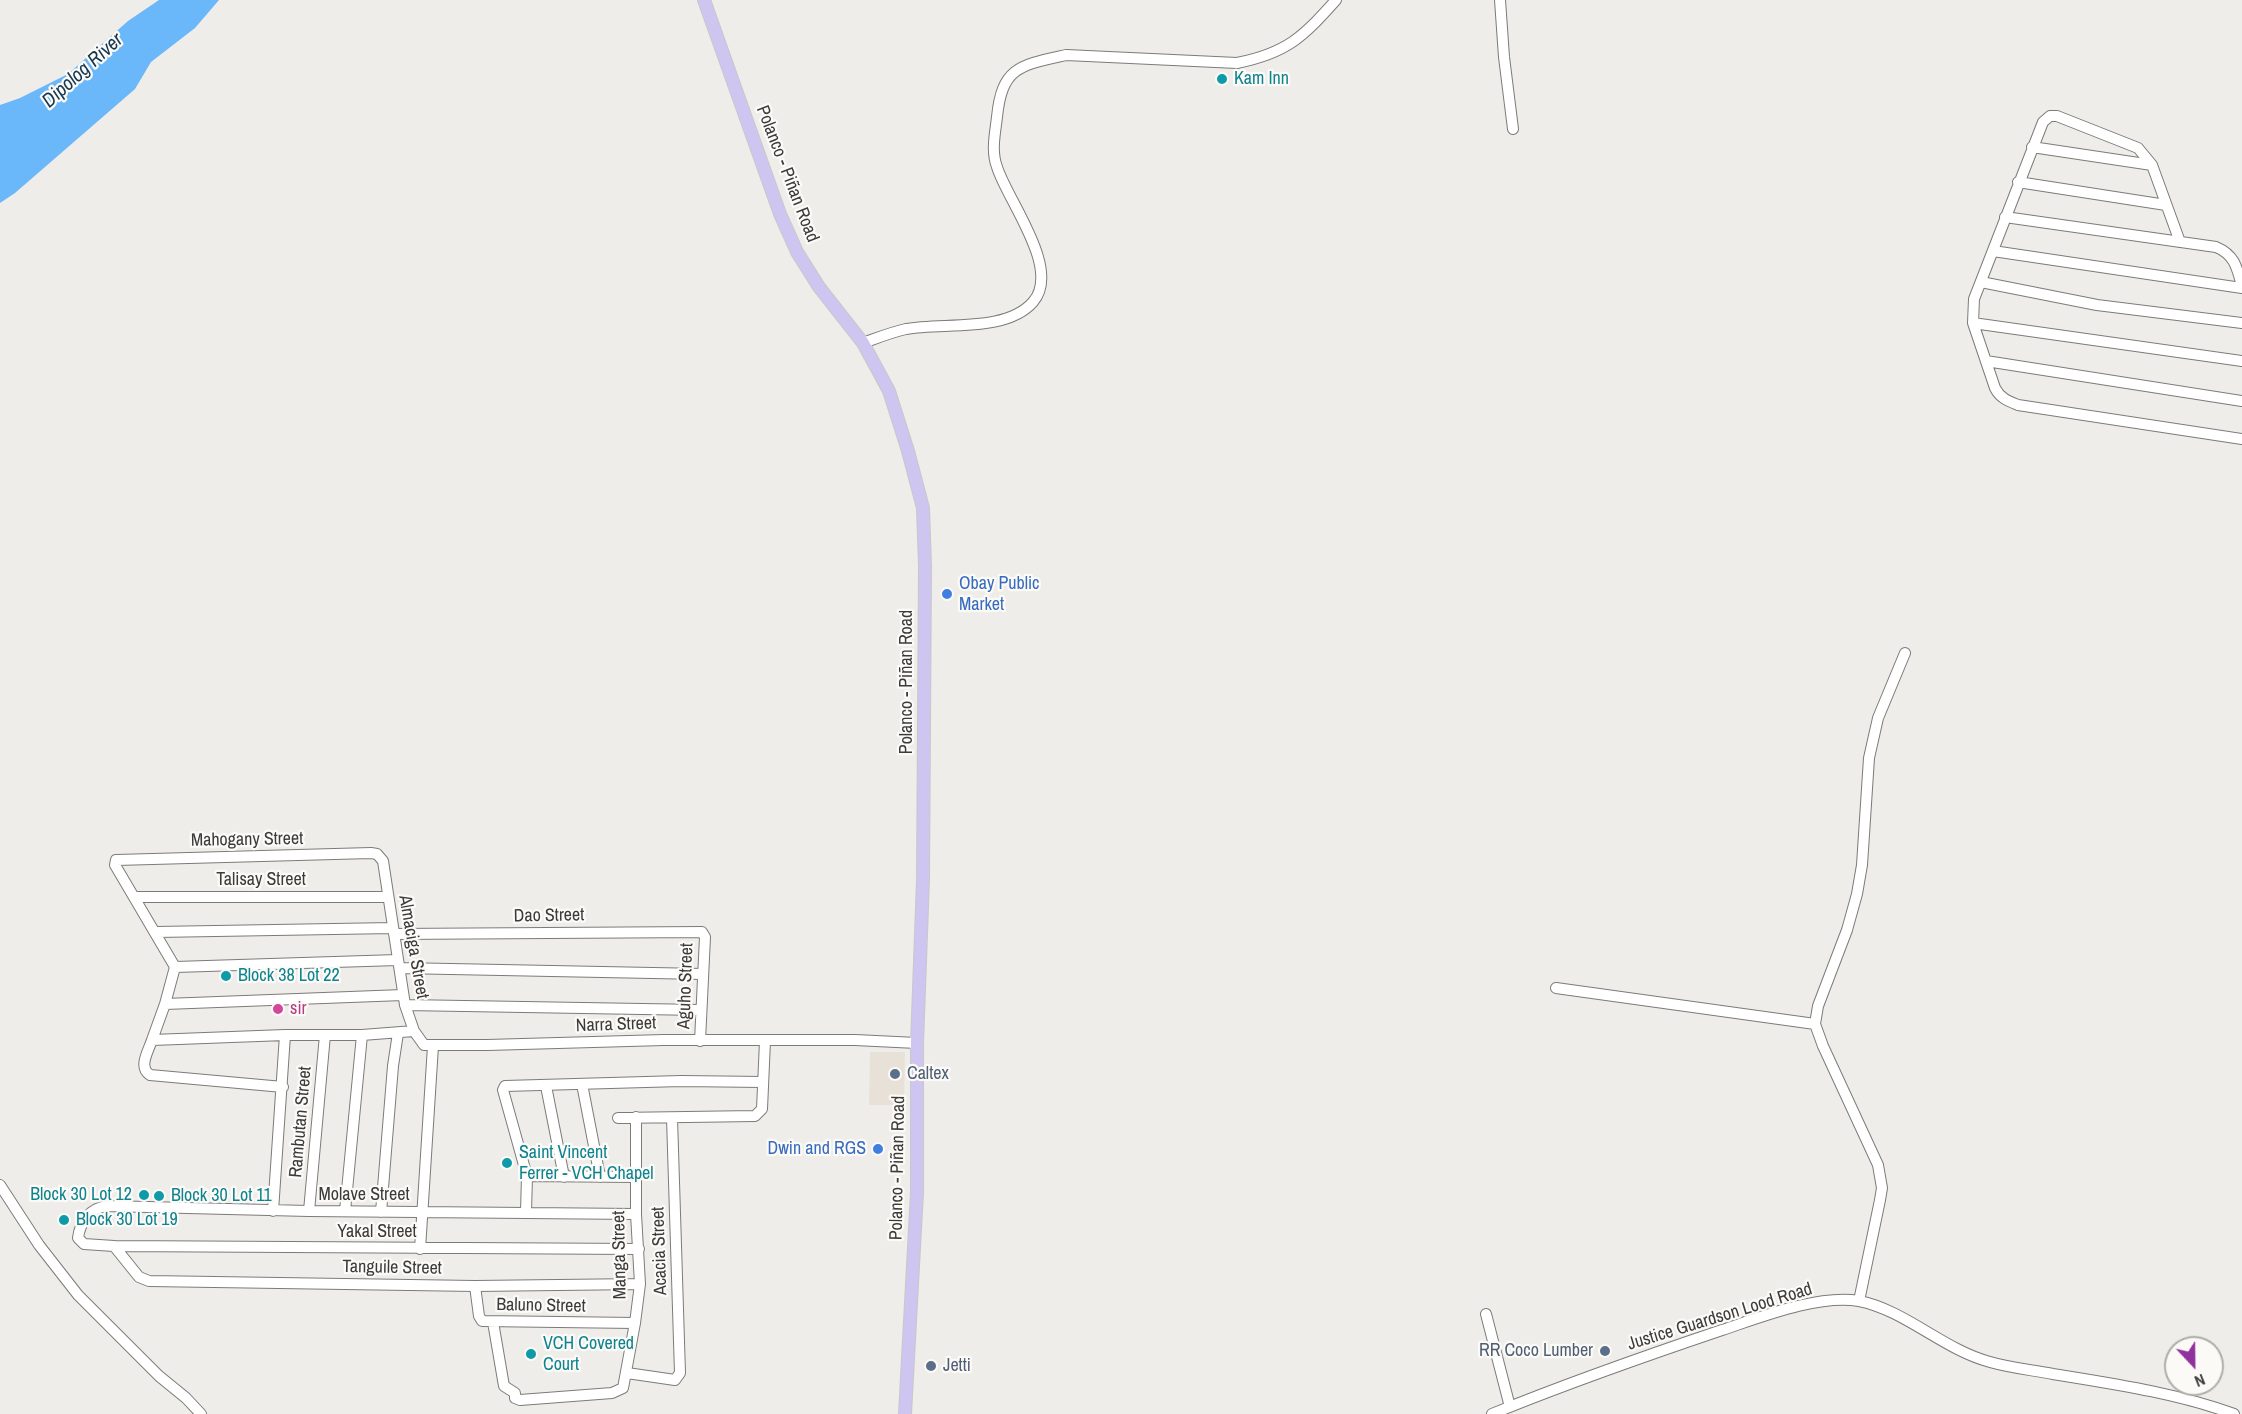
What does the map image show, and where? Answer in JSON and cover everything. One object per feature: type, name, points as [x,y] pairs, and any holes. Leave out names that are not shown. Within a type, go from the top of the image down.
[{"type":"main road","name":"Polanco - Piñan Road","points":[[704,0],[780,214],[793,243],[819,287],[863,343],[889,391],[923,508],[925,566],[924,868],[917,1043],[917,1192],[905,1414]]},
{"type":"street","points":[[863,343],[906,329],[988,323],[1010,317],[1033,302],[1039,291],[1040,264],[1025,221],[997,167],[993,150],[1003,86],[1009,76],[1017,70],[1066,55],[1237,63],[1262,58],[1293,44],[1336,0]]},
{"type":"street","points":[[1500,0],[1513,129]]},
{"type":"street","points":[[2180,242],[2152,165],[2138,148],[2057,116],[2050,116],[2043,122],[2032,147],[1972,304],[1973,323],[1998,393],[2008,402],[2242,439]]},
{"type":"street","points":[[2032,147],[2152,165]]},
{"type":"street","points":[[2018,182],[2166,205]]},
{"type":"street","points":[[1994,251],[2242,287],[2239,261],[2216,247],[2005,217]]},
{"type":"street","points":[[1981,282],[2097,305],[2242,323]]},
{"type":"street","points":[[1973,323],[2242,361]]},
{"type":"street","points":[[1986,361],[2242,401]]},
{"type":"street","points":[[1859,1301],[1881,1194],[1881,1176],[1815,1024],[1818,1006],[1847,930],[1857,894],[1862,865],[1869,758],[1878,718],[1905,653]]},
{"type":"street","name":"Mahogany Street","points":[[134,897],[115,865],[119,859],[371,853],[380,857]]},
{"type":"street","name":"Almaciga Street","points":[[380,857],[404,1000],[417,1036]]},
{"type":"street","points":[[134,897],[175,967],[144,1065],[145,1072],[150,1075],[283,1087]]},
{"type":"street","name":"Talisay Street","points":[[134,897],[387,897]]},
{"type":"street","name":"Dao Street","points":[[156,932],[697,930],[704,933]]},
{"type":"street","name":"Aguho Street","points":[[700,1041],[704,933]]},
{"type":"street","points":[[175,967],[399,964],[703,974]]},
{"type":"street","points":[[1556,988],[1815,1024]]},
{"type":"street","points":[[165,1004],[404,1000],[701,1010]]},
{"type":"street","points":[[152,1040],[398,1033],[417,1036]]},
{"type":"street","points":[[381,1212],[393,1066],[398,1033]]},
{"type":"street","points":[[273,1210],[285,1035]]},
{"type":"street","name":"Rambutan Street","points":[[309,1211],[325,1035]]},
{"type":"street","points":[[345,1211],[362,1035]]},
{"type":"street","name":"Narra Street","points":[[417,1036],[424,1044],[433,1046],[855,1040],[859,1042],[917,1043]]},
{"type":"street","points":[[618,1118],[755,1116],[762,1109],[765,1041]]},
{"type":"street","points":[[420,1249],[433,1046]]},
{"type":"street","points":[[526,1212],[527,1176],[504,1087],[508,1085],[546,1086],[681,1081],[764,1082]]},
{"type":"street","points":[[582,1084],[600,1177]]},
{"type":"street","points":[[546,1086],[564,1177]]},
{"type":"street","name":"Manga Street","points":[[487,1321],[504,1386],[515,1393],[515,1398],[520,1400],[612,1392],[621,1390],[625,1385],[640,1284],[636,1214],[636,1117]]},
{"type":"street","name":"Acacia Street","points":[[627,1373],[675,1380],[680,1373],[681,1345],[672,1118]]},
{"type":"street","points":[[527,1176],[636,1177]]},
{"type":"street","points":[[0,1185],[39,1245],[78,1295],[159,1376],[186,1398],[201,1414]]},
{"type":"street","name":"Molave Street","points":[[93,1210],[107,1206],[309,1211],[636,1214]]},
{"type":"street","name":"Yakal Street","points":[[93,1210],[85,1220],[78,1238],[84,1245],[639,1249]]},
{"type":"street","name":"Tanguile Street","points":[[114,1246],[144,1280],[475,1286],[640,1284]]},
{"type":"street","points":[[475,1286],[479,1316],[487,1321]]},
{"type":"street","name":"Justice Guardson Lood Road","points":[[1492,1414],[1610,1369],[1743,1323],[1805,1305],[1829,1301],[1859,1301],[1888,1311],[1960,1350],[1991,1363],[2153,1392],[2234,1414]]},
{"type":"street","points":[[1486,1314],[1510,1407]]},
{"type":"street","name":"Baluno Street","points":[[487,1321],[635,1323]]},
{"type":"shaded area","points":[[870,1052],[905,1052],[904,1105],[869,1105]]},
{"type":"water","name":"Dipolog River","points":[[159,0],[219,0],[195,28],[151,62],[135,89],[15,193],[0,203],[0,105],[20,98],[68,74],[128,21]]},
{"type":"place","name":"Kam Inn","points":[[1222,79]]},
{"type":"place","name":"Obay Public Market","points":[[947,594]]},
{"type":"place","name":"Block 38 Lot 22","points":[[226,976]]},
{"type":"place","name":"sir","points":[[278,1009]]},
{"type":"place","name":"Caltex","points":[[895,1074]]},
{"type":"place","name":"Dwin and RGS","points":[[878,1149]]},
{"type":"place","name":"Saint Vincent Ferrer - VCH Chapel","points":[[507,1163]]},
{"type":"place","name":"Block 30 Lot 12","points":[[144,1195]]},
{"type":"place","name":"Block 30 Lot 11","points":[[159,1196]]},
{"type":"place","name":"Block 30 Lot 19","points":[[64,1220]]},
{"type":"place","name":"RR Coco Lumber","points":[[1605,1351]]},
{"type":"place","name":"VCH Covered Court","points":[[531,1354]]},
{"type":"place","name":"Jetti","points":[[931,1366]]}]
